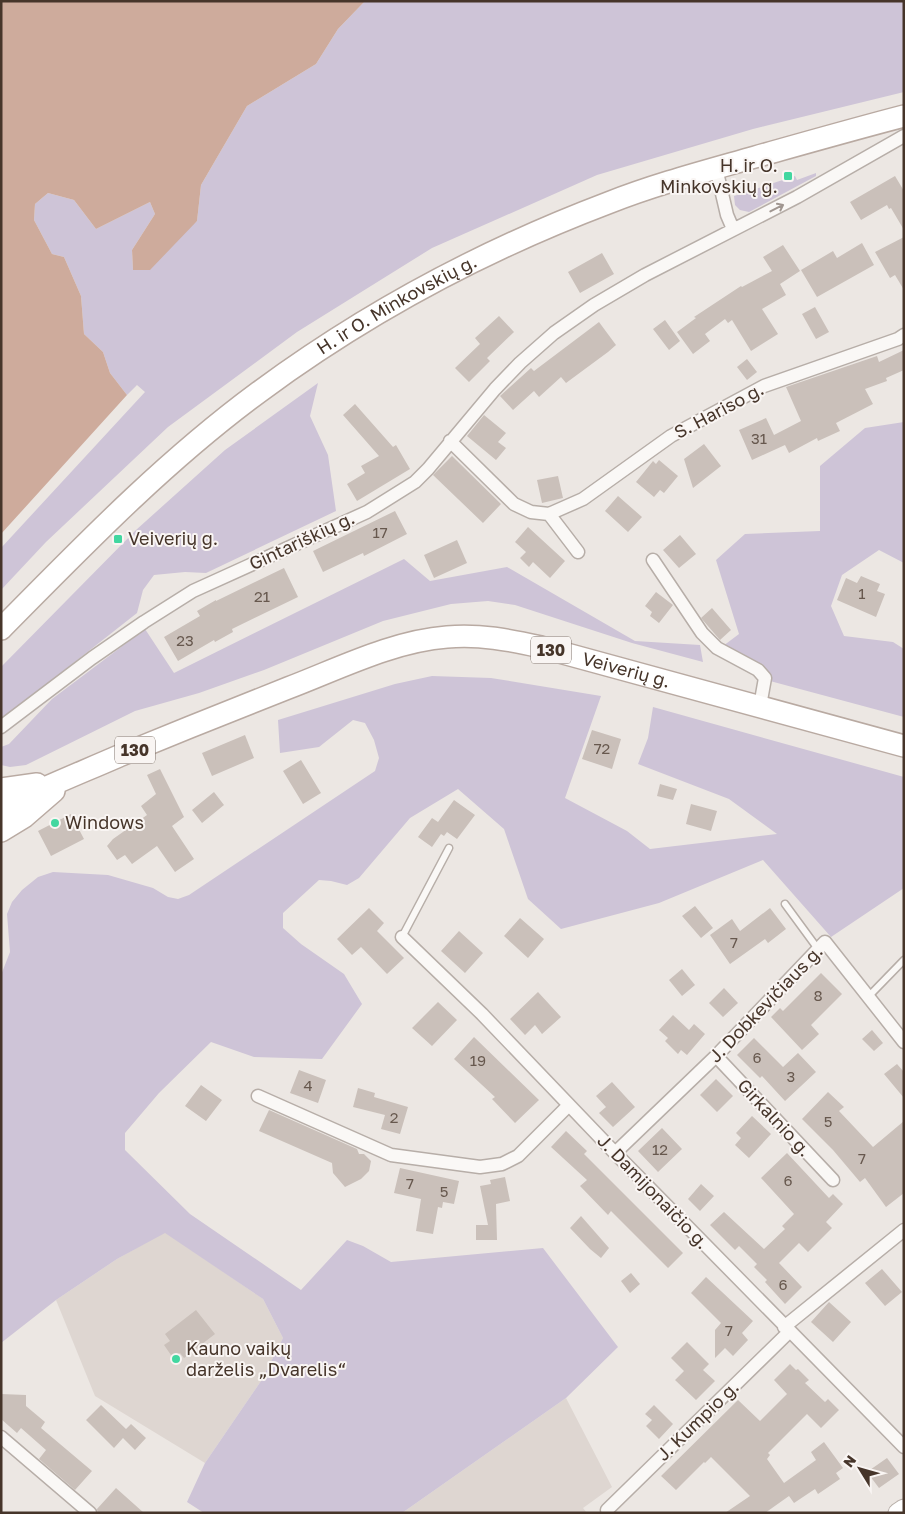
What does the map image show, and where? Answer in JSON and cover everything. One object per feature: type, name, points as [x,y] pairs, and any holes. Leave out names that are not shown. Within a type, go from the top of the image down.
[{"type":"main road","name":"H. ir O. Minkovskių g.","points":[[1,629],[130,500],[195,442],[258,392],[381,311],[509,244],[609,202],[716,168],[904,116]]},
{"type":"main road","name":"Veiverių g.","points":[[1,808],[202,722],[369,657],[411,643],[446,637],[476,636],[506,639],[541,647],[904,746]]},
{"type":"main road","name":"Veiverių g.","points":[[1,831],[24,817],[69,778]]},
{"type":"main road","points":[[1,789],[69,778]]},
{"type":"main road","points":[[1,820],[24,817]]},
{"type":"street","points":[[578,552],[549,514],[531,512],[514,504],[450,442],[501,382],[520,363],[554,333],[594,305],[645,275],[796,197],[904,136]]},
{"type":"street","points":[[716,168],[725,208],[733,229]]},
{"type":"street","name":"S. Hariso g.","points":[[549,514],[583,499],[671,436],[764,386],[902,338]]},
{"type":"street","name":"Gintariškių g.","points":[[1,727],[92,658],[193,591],[367,512],[395,495],[415,482],[450,442]]},
{"type":"street","points":[[654,560],[702,633],[717,648],[758,670],[765,678],[760,706]]},
{"type":"street","name":"J. Damijonaičio g.","points":[[402,937],[482,1014],[615,1153],[904,1447]]},
{"type":"street","name":"J. Dobkevičiaus g.","points":[[615,1153],[716,1056],[825,942],[904,1042]]},
{"type":"street","name":"Girkalnio g.","points":[[716,1056],[833,1180]]},
{"type":"street","points":[[258,1096],[391,1155],[480,1167],[502,1164],[518,1156],[569,1105]]},
{"type":"street","name":"J. Kumpio g.","points":[[606,1510],[787,1329],[904,1230]]},
{"type":"street","points":[[2,1441],[90,1513]]},
{"type":"street","points":[[898,1513],[904,1509]]},
{"type":"lane","points":[[402,937],[449,848]]},
{"type":"lane","points":[[784,904],[818,949]]},
{"type":"lane","points":[[868,997],[904,960]]},
{"type":"shaded area","points":[[1,1],[365,1],[338,29],[316,64],[247,106],[201,185],[197,221],[150,270],[133,270],[132,250],[155,214],[150,202],[96,229],[74,200],[48,193],[35,204],[34,220],[52,254],[64,257],[81,296],[84,334],[103,352],[110,373],[127,395],[1,534]]},
{"type":"shaded area","points":[[365,1],[904,1],[904,92],[753,129],[597,175],[432,248],[297,332],[168,427],[46,542],[1,590],[1,548],[145,392],[137,385],[127,395],[110,373],[103,352],[84,334],[81,296],[64,257],[52,254],[34,220],[35,204],[48,193],[74,200],[96,229],[150,202],[155,214],[132,250],[133,270],[197,221],[201,185],[247,106],[316,64],[338,29]]},
{"type":"shaded area","points":[[816,173],[816,176],[749,212],[740,210],[735,205],[734,196],[795,176],[797,180]]},
{"type":"shaded area","points":[[318,383],[310,416],[328,455],[336,511],[206,573],[185,572],[154,575],[143,590],[137,613],[1,720],[1,667],[136,530],[225,450]]},
{"type":"shaded area","points":[[904,422],[904,563],[879,550],[842,575],[831,606],[844,636],[893,642],[904,649],[904,717],[770,681],[723,646],[739,634],[716,560],[745,534],[820,531],[820,466],[865,428]]},
{"type":"shaded area","points":[[404,559],[430,581],[507,567],[635,641],[700,645],[703,662],[632,643],[515,605],[488,601],[451,604],[383,621],[264,670],[199,693],[135,711],[26,765],[10,767],[1,765],[1,747],[9,744],[52,699],[145,629],[174,673]]},
{"type":"shaded area","points":[[432,676],[491,678],[601,696],[565,798],[627,831],[650,849],[777,834],[729,799],[638,764],[648,738],[653,707],[904,777],[904,888],[831,937],[763,860],[659,903],[561,929],[528,899],[504,829],[458,789],[410,818],[359,878],[347,885],[319,880],[283,913],[283,928],[301,944],[344,974],[362,1004],[322,1059],[254,1057],[211,1042],[159,1093],[125,1133],[125,1150],[190,1214],[301,1290],[347,1240],[363,1246],[391,1262],[543,1248],[618,1347],[566,1398],[402,1513],[204,1513],[187,1502],[205,1463],[261,1381],[283,1338],[263,1299],[165,1233],[117,1259],[56,1300],[1,1343],[1,975],[10,952],[7,914],[12,902],[22,890],[38,877],[53,872],[108,875],[153,888],[168,897],[178,899],[189,895],[375,771],[379,758],[374,740],[365,723],[353,720],[319,747],[280,753],[278,720],[395,684]]},
{"type":"shaded area","name":"Kauno vaikų darželis „Dvarelis“","points":[[165,1232],[263,1299],[283,1338],[261,1381],[205,1463],[95,1396],[56,1300],[117,1259]]},
{"type":"shaded area","points":[[566,1398],[612,1487],[583,1508],[587,1513],[402,1513]]},
{"type":"building","points":[[895,176],[904,191],[904,230],[891,208],[889,209],[887,205],[861,220],[850,202]]},
{"type":"building","points":[[904,237],[904,290],[895,275],[890,278],[875,252]]},
{"type":"building","points":[[862,243],[874,265],[817,297],[801,270],[833,251],[837,258]]},
{"type":"building","points":[[783,245],[800,271],[780,284],[786,295],[762,309],[778,334],[751,351],[732,320],[728,323],[725,319],[705,334],[710,341],[693,354],[677,332],[696,318],[694,317],[741,286],[772,271],[763,257]]},
{"type":"building","points":[[602,253],[614,274],[580,293],[568,272]]},
{"type":"building","points":[[815,307],[829,332],[816,339],[802,314]]},
{"type":"building","points":[[499,316],[514,332],[487,358],[490,361],[469,382],[455,368],[480,344],[475,338]]},
{"type":"building","points":[[665,320],[680,341],[669,350],[653,329]]},
{"type":"building","points":[[599,322],[616,345],[608,352],[566,383],[561,377],[539,397],[534,391],[513,410],[500,396],[531,368],[534,371]]},
{"type":"building","points":[[904,350],[904,370],[886,378],[887,381],[865,389],[873,404],[836,423],[840,431],[818,441],[817,438],[789,453],[785,445],[752,460],[739,430],[766,418],[774,435],[801,421],[786,387],[877,356],[879,362]]},
{"type":"building","points":[[747,359],[757,372],[747,380],[737,367]]},
{"type":"building","points":[[355,404],[393,447],[396,445],[410,469],[357,501],[347,484],[365,473],[361,466],[379,456],[343,415]]},
{"type":"building","points":[[484,415],[506,433],[498,442],[506,448],[496,460],[467,436]]},
{"type":"building","points":[[704,444],[721,466],[693,488],[684,459]]},
{"type":"building","points":[[452,456],[501,504],[483,523],[433,475]]},
{"type":"building","points":[[659,460],[678,476],[664,493],[660,490],[654,497],[636,482],[653,461],[656,464]]},
{"type":"building","points":[[558,476],[563,498],[542,503],[537,480]]},
{"type":"building","points":[[618,496],[642,517],[628,532],[605,511]]},
{"type":"building","points":[[395,511],[407,534],[364,556],[363,553],[323,572],[313,551]]},
{"type":"building","points":[[528,527],[565,561],[550,578],[533,562],[529,567],[520,558],[526,552],[515,542]]},
{"type":"building","points":[[680,535],[696,554],[679,568],[663,550]]},
{"type":"building","points":[[457,540],[467,563],[434,578],[424,555]]},
{"type":"building","points":[[284,568],[298,597],[232,629],[233,632],[215,642],[214,640],[178,661],[164,637],[200,616],[197,611],[216,600]]},
{"type":"building","points":[[861,576],[880,584],[877,591],[885,594],[876,617],[837,600],[846,578],[857,583]]},
{"type":"building","points":[[656,592],[673,605],[659,623],[650,616],[652,612],[645,606]]},
{"type":"building","points":[[712,608],[731,630],[720,640],[701,618]]},
{"type":"building","points":[[592,730],[621,739],[612,769],[582,759]]},
{"type":"building","points":[[245,735],[254,758],[212,776],[202,753]]},
{"type":"building","points":[[301,760],[321,793],[303,804],[283,771]]},
{"type":"building","points":[[160,769],[184,817],[172,826],[194,859],[175,872],[157,846],[132,864],[125,855],[117,860],[107,846],[113,839],[147,815],[141,806],[156,794],[147,775]]},
{"type":"building","points":[[660,784],[677,789],[673,800],[657,796]]},
{"type":"building","points":[[214,792],[224,805],[202,823],[192,810]]},
{"type":"building","points":[[454,800],[475,815],[457,839],[447,832],[444,836],[441,834],[432,847],[418,837],[432,818],[438,822]]},
{"type":"building","points":[[691,804],[717,811],[711,831],[686,824]]},
{"type":"building","points":[[71,814],[84,839],[51,856],[38,831]]},
{"type":"building","points":[[695,906],[713,928],[701,938],[682,916]]},
{"type":"building","points":[[369,908],[384,923],[377,931],[404,958],[387,974],[361,947],[352,955],[337,939]]},
{"type":"building","points":[[770,908],[786,929],[768,943],[765,939],[730,964],[710,935],[732,919],[740,931]]},
{"type":"building","points":[[520,918],[544,939],[528,958],[504,936]]},
{"type":"building","points":[[459,931],[483,953],[465,973],[441,951]]},
{"type":"building","points":[[682,969],[695,985],[682,996],[669,980]]},
{"type":"building","points":[[821,973],[842,994],[811,1025],[819,1034],[802,1050],[771,1017],[780,1008],[783,1011]]},
{"type":"building","points":[[724,988],[738,1003],[723,1017],[709,1003]]},
{"type":"building","points":[[538,992],[561,1017],[542,1034],[535,1025],[525,1035],[510,1019]]},
{"type":"building","points":[[438,1002],[457,1020],[432,1046],[412,1028]]},
{"type":"building","points":[[673,1015],[689,1030],[694,1024],[705,1034],[687,1055],[681,1050],[678,1054],[665,1041],[668,1038],[659,1030]]},
{"type":"building","points":[[872,1030],[883,1043],[874,1051],[862,1039]]},
{"type":"building","points":[[474,1037],[539,1100],[515,1123],[492,1099],[495,1097],[454,1059]]},
{"type":"building","points":[[754,1038],[783,1067],[798,1053],[816,1072],[785,1101],[762,1076],[760,1078],[737,1055]]},
{"type":"building","points":[[897,1064],[904,1072],[904,1098],[884,1074]]},
{"type":"building","points":[[299,1070],[326,1080],[318,1103],[290,1093]]},
{"type":"building","points":[[716,1079],[733,1096],[717,1112],[700,1095]]},
{"type":"building","points":[[612,1082],[635,1107],[613,1127],[599,1113],[606,1107],[596,1096]]},
{"type":"building","points":[[201,1085],[222,1100],[206,1121],[185,1106]]},
{"type":"building","points":[[358,1088],[375,1093],[374,1097],[408,1107],[400,1134],[381,1129],[385,1115],[353,1107]]},
{"type":"building","points":[[828,1092],[844,1107],[839,1111],[873,1147],[904,1121],[904,1193],[886,1207],[865,1178],[860,1182],[833,1150],[802,1119]]},
{"type":"building","points":[[269,1110],[357,1149],[359,1154],[364,1154],[371,1161],[369,1171],[361,1179],[345,1187],[333,1173],[332,1163],[259,1131]]},
{"type":"building","points":[[752,1116],[771,1134],[749,1158],[735,1145],[741,1138],[736,1133]]},
{"type":"building","points":[[662,1128],[682,1149],[658,1172],[638,1151]]},
{"type":"building","points":[[566,1131],[587,1151],[584,1154],[683,1253],[668,1268],[611,1211],[608,1215],[580,1186],[587,1180],[551,1147]]},
{"type":"building","points":[[787,1153],[829,1198],[833,1194],[843,1204],[826,1222],[832,1228],[808,1252],[799,1243],[779,1263],[802,1287],[785,1304],[765,1282],[767,1280],[754,1267],[757,1264],[739,1246],[735,1250],[710,1225],[724,1212],[764,1249],[785,1229],[782,1226],[794,1214],[761,1178]]},
{"type":"building","points":[[400,1168],[459,1181],[454,1204],[443,1202],[442,1208],[438,1207],[433,1234],[416,1231],[421,1199],[394,1193]]},
{"type":"building","points":[[505,1177],[510,1201],[496,1204],[497,1240],[476,1240],[476,1225],[488,1225],[480,1186],[491,1184],[490,1180]]},
{"type":"building","points":[[701,1184],[714,1196],[700,1211],[688,1199]]},
{"type":"building","points":[[581,1216],[609,1248],[601,1258],[570,1228]]},
{"type":"building","points":[[882,1269],[902,1292],[885,1306],[865,1283]]},
{"type":"building","points":[[631,1273],[640,1284],[630,1293],[621,1281]]},
{"type":"building","points":[[706,1277],[753,1321],[742,1333],[748,1340],[733,1356],[725,1348],[715,1358],[715,1330],[721,1323],[691,1293]]},
{"type":"building","points":[[829,1302],[851,1322],[833,1342],[811,1322]]},
{"type":"building","points":[[196,1310],[215,1334],[184,1358],[180,1353],[173,1358],[164,1345],[170,1341],[165,1334]]},
{"type":"building","points":[[687,1342],[709,1364],[703,1370],[715,1381],[696,1400],[675,1380],[684,1371],[671,1358]]},
{"type":"building","points":[[790,1364],[809,1380],[805,1383],[825,1402],[828,1399],[839,1410],[821,1428],[807,1414],[768,1453],[770,1455],[767,1459],[784,1483],[816,1460],[811,1452],[824,1442],[843,1468],[836,1473],[840,1479],[818,1494],[815,1489],[794,1503],[789,1496],[765,1513],[725,1513],[750,1496],[711,1457],[676,1490],[661,1476],[738,1400],[760,1421],[787,1394],[774,1380]]},
{"type":"building","points":[[1,1394],[26,1395],[26,1406],[45,1422],[41,1428],[92,1471],[75,1490],[39,1459],[46,1450],[21,1428],[17,1433],[1,1419]]},
{"type":"building","points":[[101,1405],[126,1429],[131,1424],[146,1438],[135,1450],[123,1438],[114,1448],[86,1420]]},
{"type":"building","points":[[654,1405],[673,1424],[659,1439],[646,1426],[652,1420],[645,1414]]},
{"type":"building","points":[[887,1458],[899,1474],[879,1488],[867,1472]]},
{"type":"building","points":[[116,1488],[144,1513],[98,1513],[97,1509]]},
{"type":"place","name":"H. ir O. Minkovskių g.","points":[[788,176]]},
{"type":"place","name":"Veiverių g.","points":[[118,539]]},
{"type":"place","name":"Windows","points":[[55,823]]},
{"type":"place","name":"Kauno vaikų darželis „Dvarelis“","points":[[176,1359]]}]
